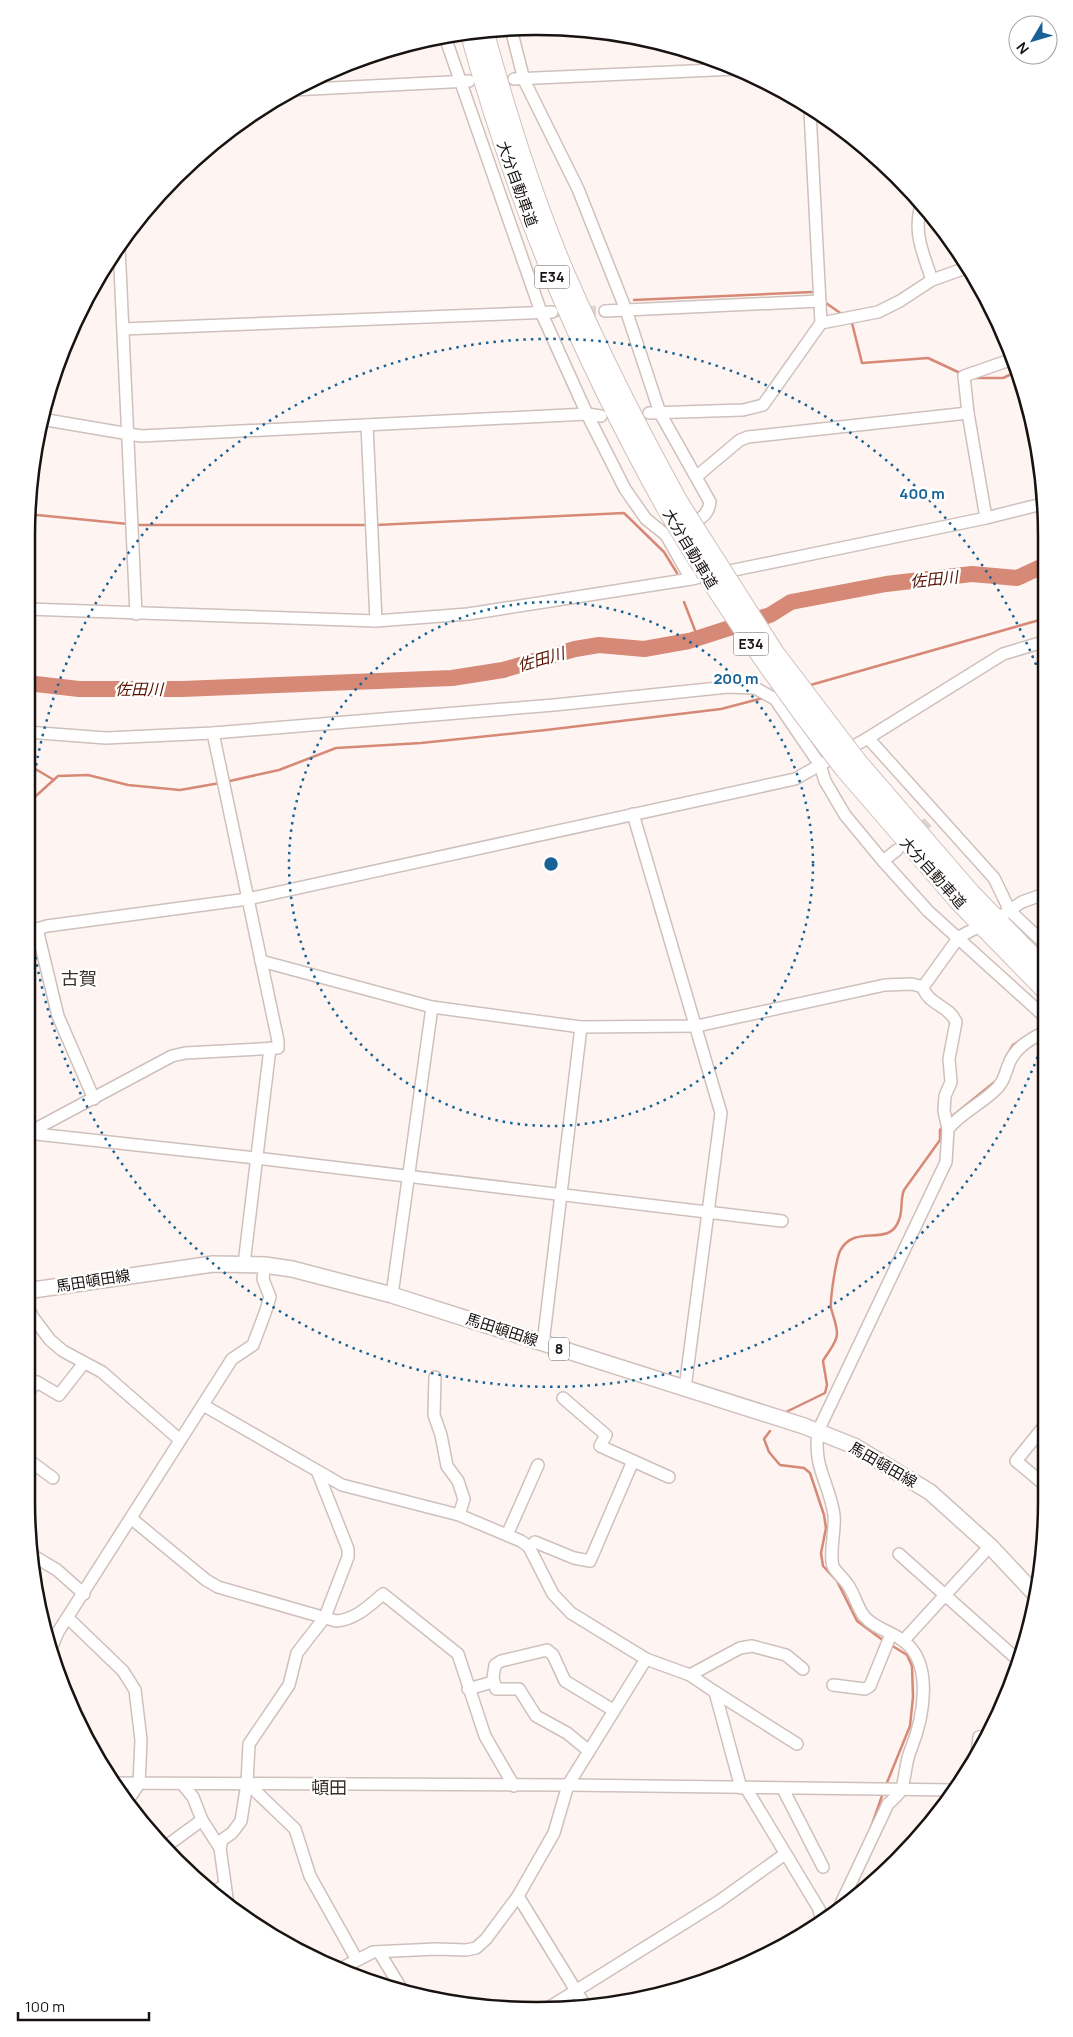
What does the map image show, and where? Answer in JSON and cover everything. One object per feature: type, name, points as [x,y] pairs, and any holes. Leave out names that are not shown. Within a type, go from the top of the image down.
[{"type":"highway","name":"大分自動車道","points":[[486,38],[531,182],[567,276],[673,507]]},
{"type":"highway","name":"大分自動車道","points":[[471,39],[489,103],[516,186],[553,280],[620,427],[851,766],[960,904],[1038,983]]},
{"type":"highway","name":"大分自動車道","points":[[851,766],[1038,962]]},
{"type":"main road","name":"馬田頓田線","points":[[35,1290],[186,1267],[244,1264],[292,1269],[392,1295],[818,1431],[854,1446],[930,1492],[990,1546],[1030,1588]]},
{"type":"street","points":[[512,36],[519,79],[578,189],[626,310],[655,413],[697,476],[710,502],[709,509],[703,517],[666,535]]},
{"type":"street","points":[[448,43],[464,81],[547,312],[587,414],[634,505],[646,519],[666,535],[691,579]]},
{"type":"street","points":[[519,79],[719,70]]},
{"type":"street","points":[[311,89],[464,81]]},
{"type":"street","points":[[655,413],[744,410],[763,405],[821,324],[810,117]]},
{"type":"street","points":[[919,212],[917,235],[932,280]]},
{"type":"street","points":[[119,259],[136,614]]},
{"type":"street","points":[[821,324],[878,312],[900,302],[932,280],[961,270]]},
{"type":"street","points":[[605,311],[820,302]]},
{"type":"street","points":[[122,329],[547,312]]},
{"type":"street","points":[[986,518],[968,413],[964,376],[1006,361]]},
{"type":"street","points":[[697,476],[740,440],[748,436],[968,413]]},
{"type":"street","points":[[49,421],[129,436],[587,414],[601,416]]},
{"type":"street","points":[[367,425],[376,621]]},
{"type":"street","points":[[35,609],[376,621],[468,614],[691,579],[986,518],[1037,505]]},
{"type":"street","points":[[35,931],[248,899],[795,779],[868,738],[1003,654],[1038,644]]},
{"type":"street","points":[[35,733],[106,738],[213,733],[554,705],[740,686],[755,688],[775,700],[820,765],[825,781],[845,815],[883,861],[928,911],[1038,1010]]},
{"type":"street","points":[[35,1129],[172,1056],[185,1053],[278,1048],[213,733]]},
{"type":"street","points":[[868,738],[932,819],[994,878],[1007,912],[1038,938]]},
{"type":"street","points":[[634,814],[721,1113],[685,1388]]},
{"type":"street","points":[[883,861],[897,850]]},
{"type":"street","points":[[1007,912],[1022,902],[1038,896]]},
{"type":"street","points":[[923,987],[959,937],[976,928]]},
{"type":"street","points":[[35,941],[58,1016],[94,1099]]},
{"type":"street","points":[[261,961],[432,1007],[581,1027],[697,1026],[885,985],[912,984],[923,987]]},
{"type":"street","points":[[845,1896],[888,1804],[897,1790],[917,1732],[922,1693],[919,1662],[912,1649],[904,1640],[889,1639],[864,1615],[850,1588],[834,1568],[832,1559],[834,1516],[817,1462],[816,1448],[818,1431],[946,1162],[947,1125],[945,1096],[951,1082],[949,1059],[956,1022],[952,1015],[927,997],[923,987]]},
{"type":"street","points":[[392,1295],[432,1007]]},
{"type":"street","points":[[543,1344],[581,1027]]},
{"type":"street","points":[[947,1125],[994,1092],[1004,1081],[1008,1064],[1016,1051],[1023,1044],[1038,1035]]},
{"type":"street","points":[[244,1264],[270,1048]]},
{"type":"street","points":[[35,1134],[256,1158],[782,1221]]},
{"type":"street","points":[[55,1639],[232,1360],[253,1345],[270,1297],[263,1278],[264,1265]]},
{"type":"street","points":[[35,1320],[50,1340],[84,1363],[102,1372],[180,1440]]},
{"type":"street","points":[[35,1384],[37,1382],[59,1396],[84,1363]]},
{"type":"street","points":[[434,1377],[434,1415],[441,1435],[447,1466],[458,1481],[464,1499],[459,1515]]},
{"type":"street","points":[[563,1398],[606,1435],[600,1446],[670,1477]]},
{"type":"street","points":[[203,1405],[318,1474],[342,1485],[459,1515],[521,1541],[529,1547],[560,1605],[570,1614],[646,1659],[690,1675],[797,1744]]},
{"type":"street","points":[[1038,1434],[1016,1461],[1038,1479]]},
{"type":"street","points":[[529,1547],[535,1542],[574,1558],[590,1561],[634,1461]]},
{"type":"street","points":[[507,1535],[538,1464]]},
{"type":"street","points":[[35,1465],[53,1478]]},
{"type":"street","points":[[226,1894],[220,1848],[222,1840],[232,1833],[241,1821],[247,1783],[249,1744],[289,1685],[296,1654],[325,1617],[348,1557],[348,1550],[318,1474]]},
{"type":"street","points":[[132,1519],[206,1580],[218,1587],[336,1621],[346,1621],[366,1609],[383,1594],[458,1654],[485,1736],[514,1786]]},
{"type":"street","points":[[904,1640],[990,1546]]},
{"type":"street","points":[[899,1554],[1013,1656]]},
{"type":"street","points":[[38,1559],[57,1570],[84,1594]]},
{"type":"street","points":[[68,1618],[123,1671],[135,1690],[141,1740],[138,1784],[131,1795]]},
{"type":"street","points":[[833,1685],[865,1690],[870,1686],[889,1639]]},
{"type":"street","points":[[690,1675],[740,1648],[752,1646],[786,1655],[803,1669]]},
{"type":"street","points":[[589,1751],[567,1733],[536,1716],[519,1689],[498,1690],[494,1687],[493,1682],[497,1663],[547,1650],[553,1655],[565,1681],[613,1710]]},
{"type":"street","points":[[348,1965],[379,1952],[436,1949],[466,1950],[476,1948],[486,1939],[518,1896],[554,1833],[568,1785],[646,1659]]},
{"type":"street","points":[[468,1689],[493,1682]]},
{"type":"street","points":[[715,1692],[744,1788],[819,1909],[820,1914]]},
{"type":"street","points":[[123,1783],[568,1785],[945,1790]]},
{"type":"street","points":[[247,1783],[295,1829],[310,1876],[357,1960]]},
{"type":"street","points":[[183,1784],[193,1797],[202,1820],[220,1848]]},
{"type":"street","points":[[783,1789],[823,1867]]},
{"type":"street","points":[[170,1843],[202,1820]]},
{"type":"street","points":[[558,2001],[718,1902],[785,1854]]},
{"type":"street","points":[[219,1889],[225,1885]]},
{"type":"street","points":[[518,1896],[582,2000]]},
{"type":"street","points":[[379,1952],[397,1982]]},
{"type":"shaded area","points":[[572,1995],[575,2000],[569,2001],[562,2001]]},
{"type":"waterway","points":[[634,300],[812,292]]},
{"type":"waterway","points":[[826,303],[843,315]]},
{"type":"waterway","points":[[852,323],[862,363],[928,358],[958,372]]},
{"type":"waterway","points":[[973,378],[1003,378],[1011,374]]},
{"type":"waterway","points":[[376,525],[624,513],[664,552],[677,573]]},
{"type":"waterway","points":[[36,515],[128,524]]},
{"type":"waterway","points":[[136,525],[368,525]]},
{"type":"waterway","name":"佐田川","points":[[35,684],[79,689],[182,689],[452,678],[503,670],[575,649],[599,645],[644,649],[689,641],[770,615],[791,602],[886,584],[972,574],[1017,578],[1038,568]]},
{"type":"waterway","points":[[684,602],[698,638]]},
{"type":"waterway","points":[[807,686],[1038,620]]},
{"type":"waterway","points":[[225,782],[279,770],[336,748],[421,743],[546,730],[721,709],[763,698]]},
{"type":"waterway","points":[[35,769],[54,780]]},
{"type":"waterway","points":[[35,797],[58,776],[88,775],[128,785],[180,790],[220,783]]},
{"type":"waterway","points":[[950,1118],[997,1080],[1013,1045],[1038,1029]]},
{"type":"waterway","points":[[786,1412],[825,1393],[827,1385],[823,1361],[837,1337],[831,1303],[835,1270],[840,1251],[846,1243],[854,1238],[880,1235],[888,1233],[894,1228],[899,1220],[904,1190],[940,1140],[940,1130],[943,1127]]},
{"type":"waterway","points":[[770,1431],[764,1439],[769,1452],[780,1465],[804,1468],[810,1473],[824,1515],[826,1528],[821,1553],[823,1566],[837,1581],[857,1621],[884,1641]]},
{"type":"waterway","points":[[886,1785],[910,1726],[913,1697],[912,1666],[907,1655],[891,1645]]},
{"type":"waterway","points":[[870,1830],[883,1793]]},
{"type":"tunnel","points":[[552,312],[605,311]]},
{"type":"tunnel","points":[[913,836],[928,822]]},
{"type":"district","name":"古賀","points":[[79,979]]},
{"type":"district","name":"頓田","points":[[329,1788]]}]
